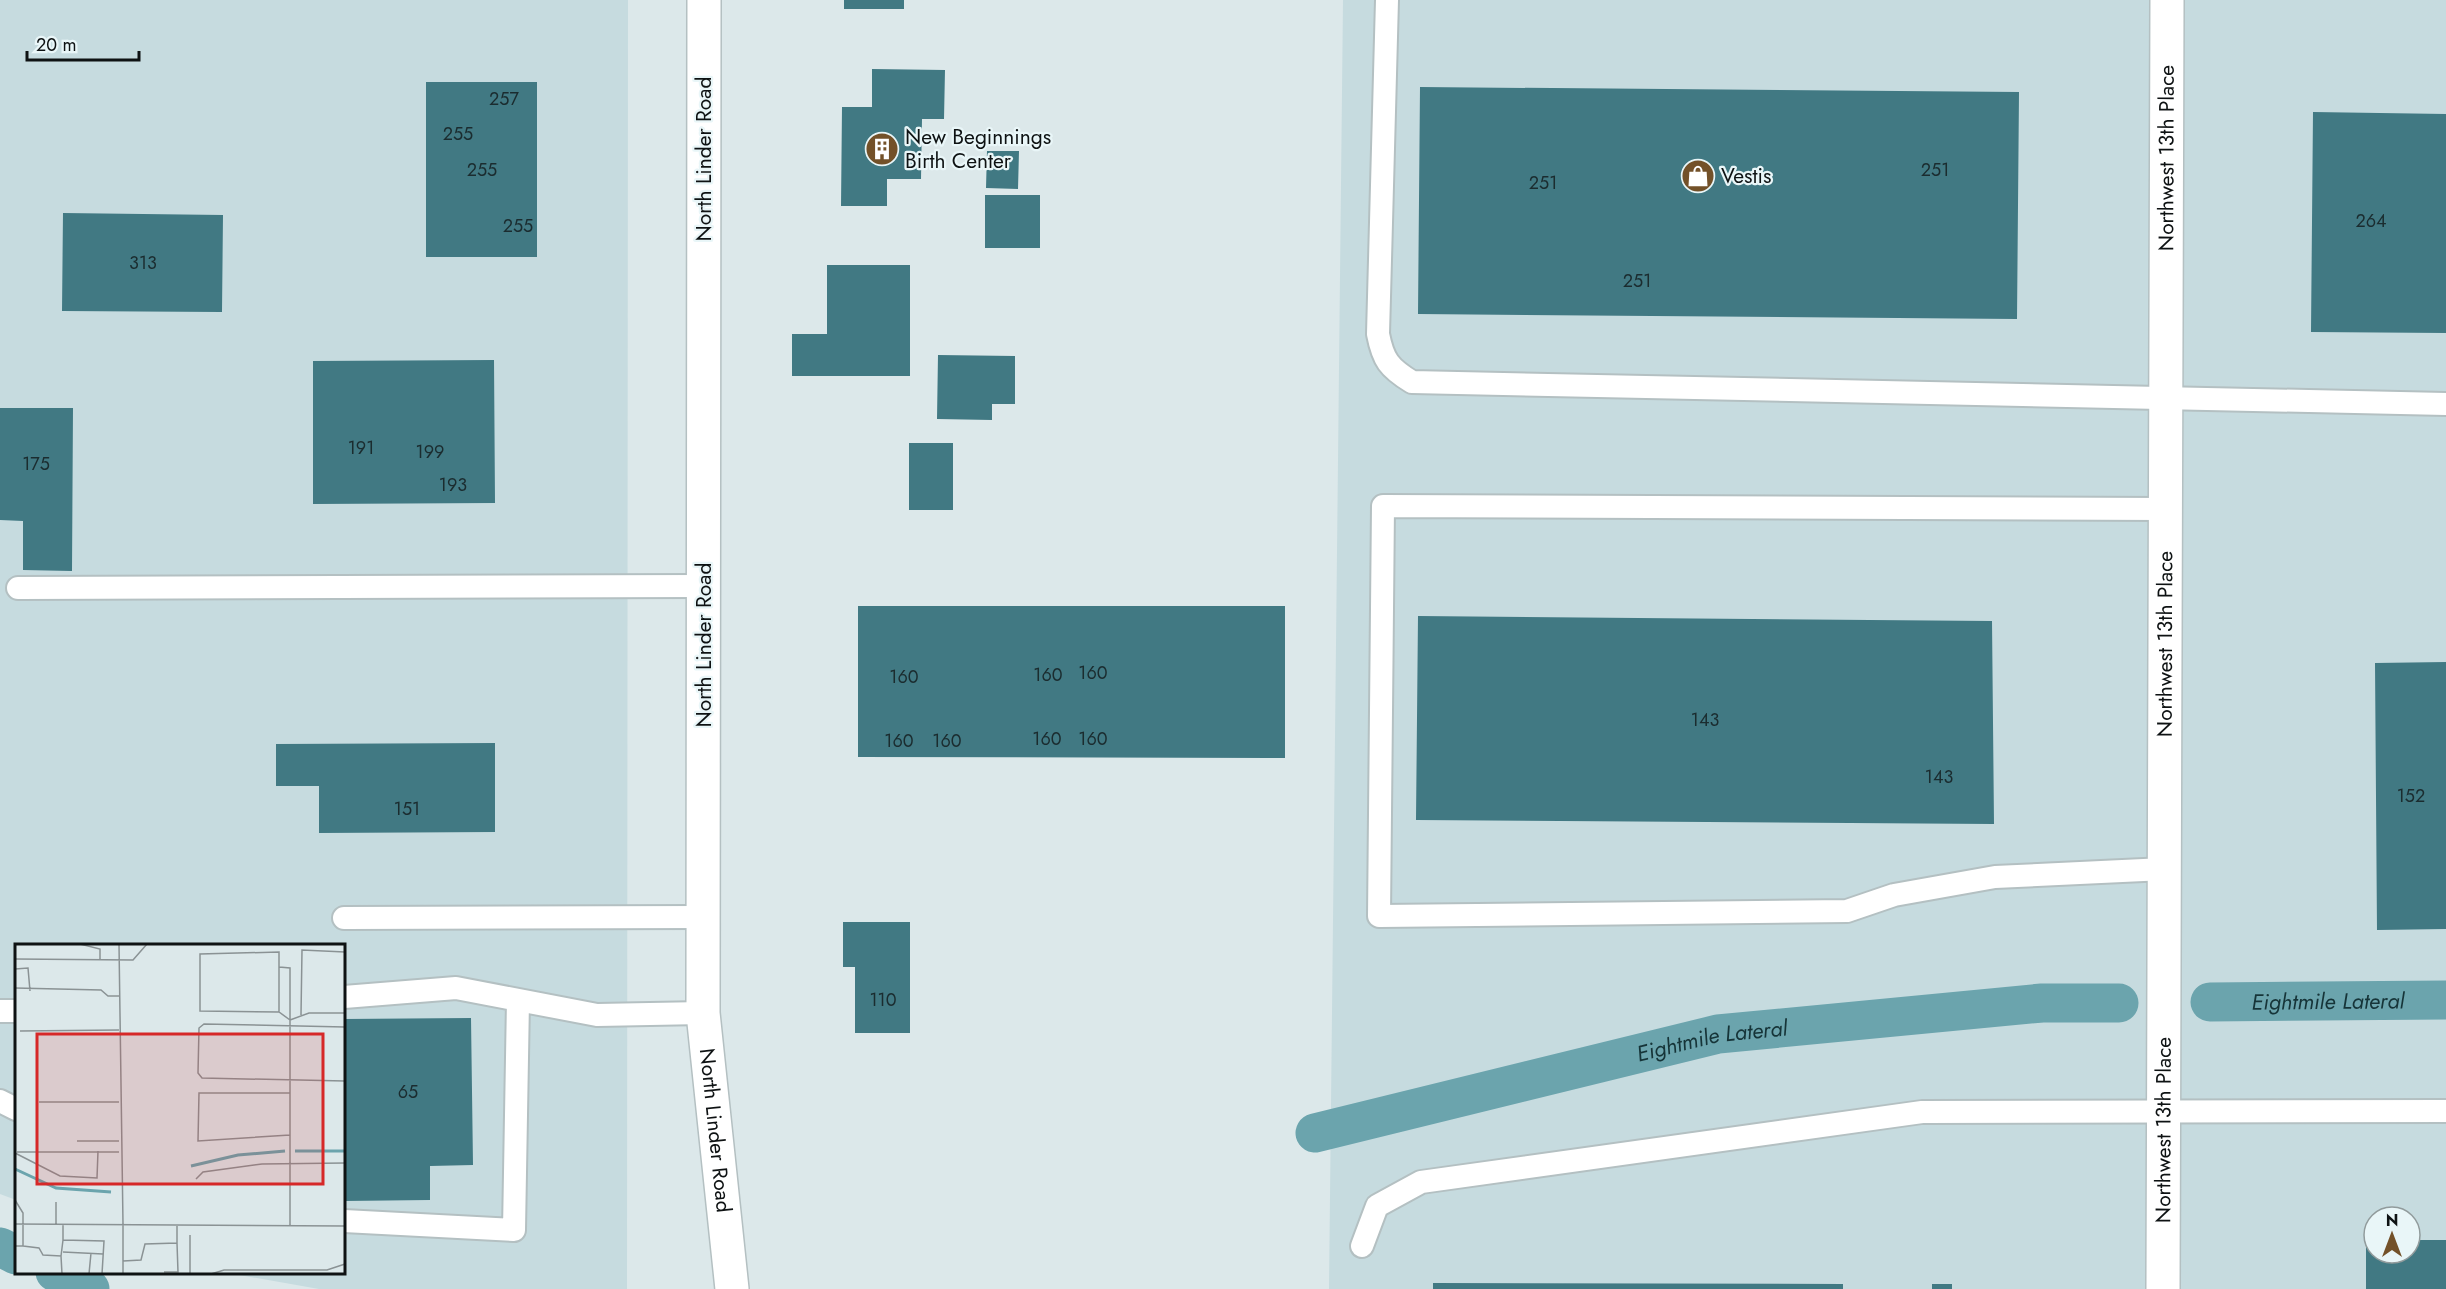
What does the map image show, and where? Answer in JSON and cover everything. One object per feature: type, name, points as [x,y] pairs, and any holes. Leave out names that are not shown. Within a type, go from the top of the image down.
[{"type":"street","name":"North Linder Road","points":[[704,0],[703,1013],[732,1289]]},
{"type":"street","name":"Northwest 13th Place","points":[[2163,1289],[2167,0]]},
{"type":"lane","points":[[1387,0],[1378,334],[1381,351],[1388,364],[1395,372],[1412,382],[2446,404]]},
{"type":"lane","points":[[2165,509],[1383,506],[1379,916],[1846,911],[1894,895],[1995,877],[2165,869]]},
{"type":"lane","points":[[18,588],[704,586]]},
{"type":"lane","points":[[344,918],[704,917]]},
{"type":"lane","points":[[345,997],[456,988],[597,1015],[703,1013]]},
{"type":"lane","points":[[345,1221],[514,1230],[518,1000]]},
{"type":"lane","points":[[0,1101],[15,1108]]},
{"type":"lane","points":[[1362,1246],[1377,1206],[1420,1182],[1922,1112],[2446,1111]]},
{"type":"shaded area","points":[[0,0],[628,0],[627,1289],[319,1289],[234,1274],[345,1274],[345,944],[15,944],[15,1200],[0,1194]]},
{"type":"shaded area","points":[[1343,0],[2446,0],[2446,1289],[1329,1289]]},
{"type":"building","points":[[844,0],[904,0],[904,9],[844,9]]},
{"type":"building","name":"New Beginnings Birth Center","points":[[872,69],[945,70],[944,119],[922,119],[921,179],[887,179],[887,206],[841,206],[842,107],[872,107]]},
{"type":"building","points":[[426,82],[537,82],[537,257],[426,257]]},
{"type":"building","points":[[1420,87],[2019,92],[2017,319],[1418,314]]},
{"type":"building","points":[[2313,112],[2446,114],[2446,333],[2311,332]]},
{"type":"building","points":[[987,151],[1019,151],[1018,189],[986,188]]},
{"type":"building","points":[[985,195],[1040,195],[1040,248],[985,248]]},
{"type":"building","points":[[63,213],[223,215],[222,312],[62,311]]},
{"type":"building","points":[[827,265],[910,265],[910,376],[792,376],[792,334],[827,334]]},
{"type":"building","points":[[938,355],[1015,356],[1015,404],[992,404],[992,420],[937,419]]},
{"type":"building","points":[[494,360],[495,503],[313,504],[313,361]]},
{"type":"building","points":[[0,408],[73,408],[72,571],[23,570],[23,521],[0,520]]},
{"type":"building","points":[[909,443],[953,443],[953,510],[909,510]]},
{"type":"building","points":[[858,606],[1285,606],[1285,758],[858,757]]},
{"type":"building","points":[[1418,616],[1992,621],[1994,824],[1416,820]]},
{"type":"building","points":[[2446,662],[2446,929],[2377,930],[2375,663]]},
{"type":"building","points":[[495,743],[495,832],[319,833],[319,786],[276,786],[276,744]]},
{"type":"building","points":[[843,922],[910,922],[910,1033],[855,1033],[855,967],[843,967]]},
{"type":"building","points":[[471,1018],[473,1165],[430,1166],[430,1200],[345,1201],[345,1019]]},
{"type":"building","points":[[2422,1240],[2446,1240],[2446,1289],[2366,1289],[2366,1265],[2422,1265]]},
{"type":"building","points":[[1433,1283],[1843,1284],[1843,1289],[1433,1289]]},
{"type":"building","points":[[1932,1284],[1952,1284],[1952,1289],[1932,1289]]},
{"type":"waterway","name":"Eightmile Lateral","points":[[2210,1002],[2446,1000]]},
{"type":"waterway","name":"Eightmile Lateral","points":[[1315,1133],[1718,1034],[2042,1003],[2119,1003]]},
{"type":"waterway","name":"Eightmile Lateral","points":[[0,1247],[15,1254]]},
{"type":"waterway","name":"Eightmile Lateral","points":[[59,1274],[90,1289]]},
{"type":"place","name":"New Beginnings Birth Center","points":[[882,149]]},
{"type":"place","name":"Vestis","points":[[1698,176]]}]
